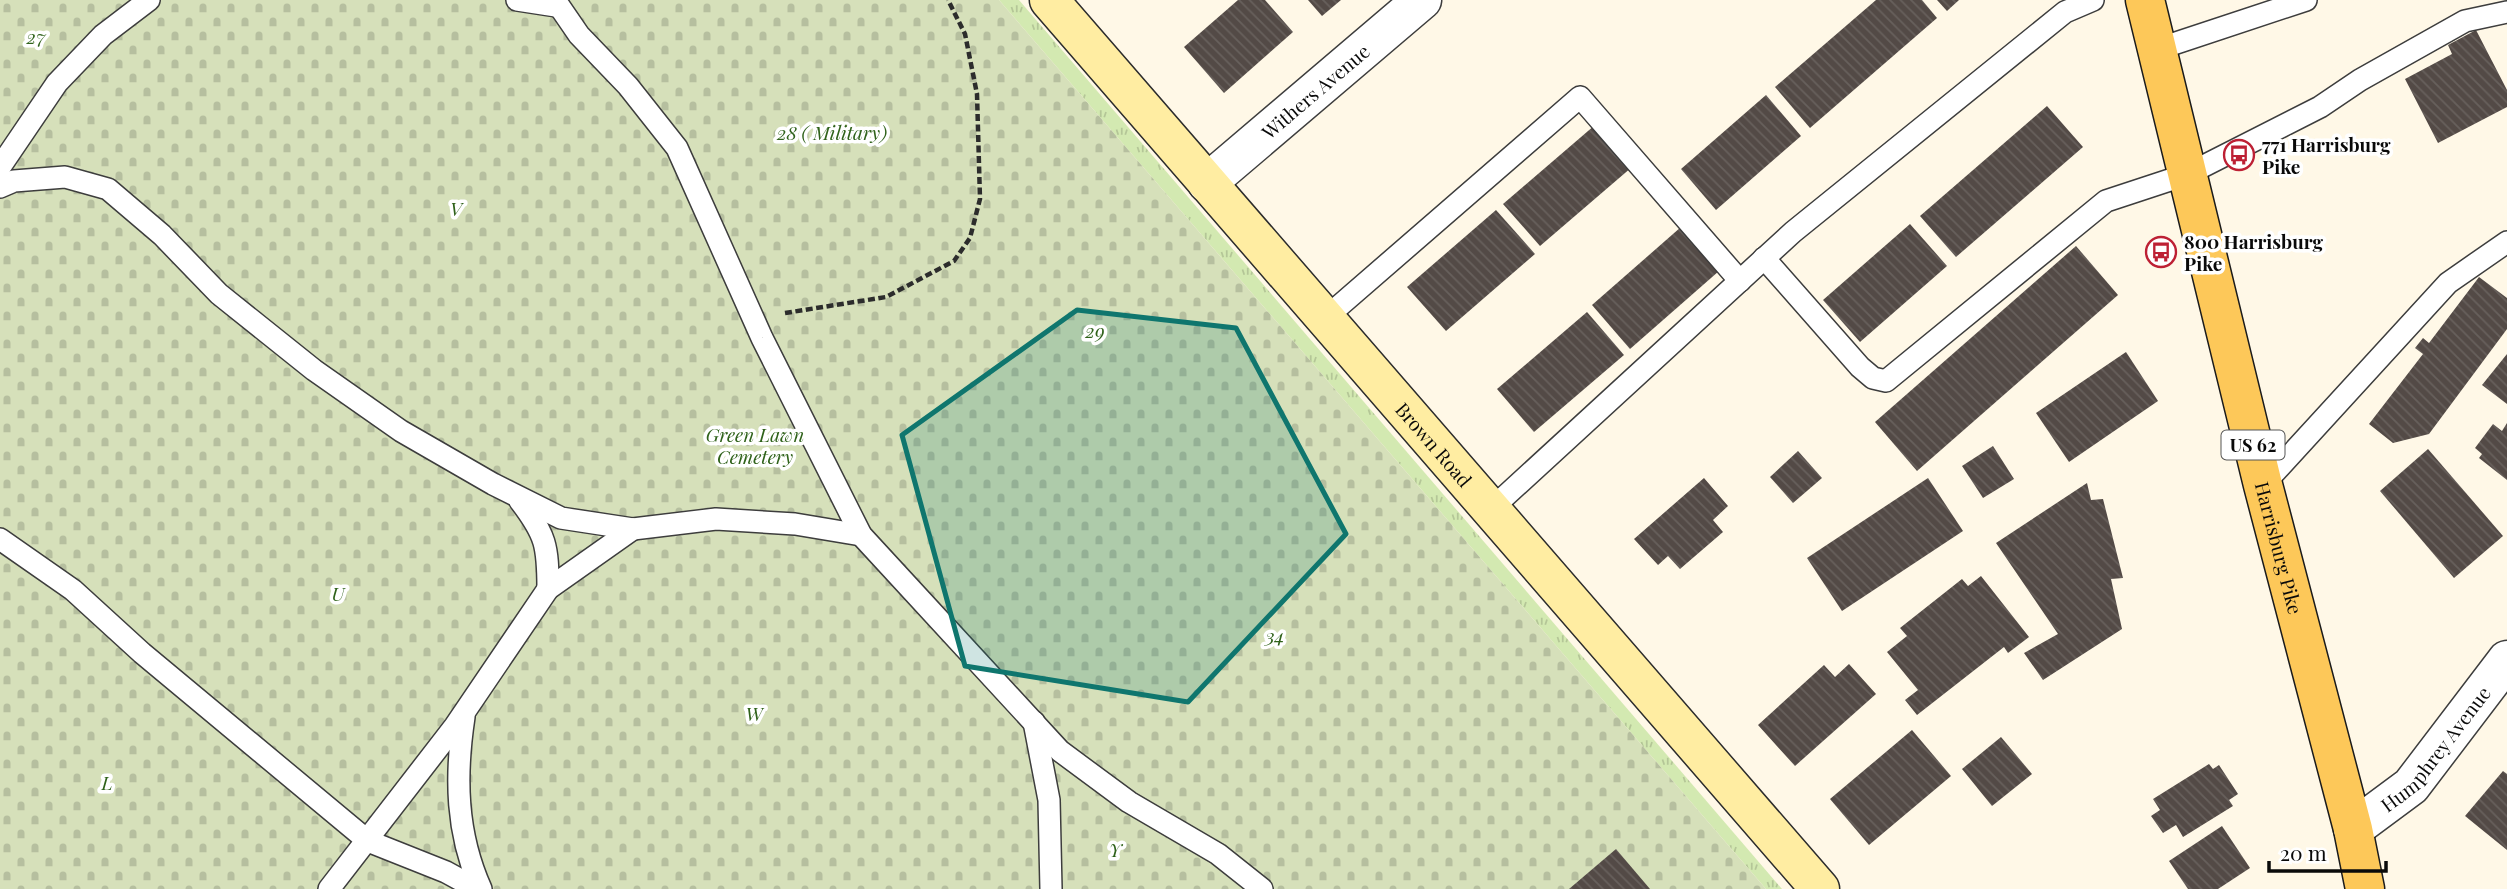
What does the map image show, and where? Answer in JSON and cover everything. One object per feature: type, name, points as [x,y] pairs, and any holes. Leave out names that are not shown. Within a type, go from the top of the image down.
[{"type":"main road","name":"Brown Road","points":[[1049,0],[1489,511],[1820,889]]},
{"type":"main road","name":"Harrisburg Pike","points":[[2146,0],[2263,485],[2353,829],[2365,889]]},
{"type":"street","name":"Withers Avenue","points":[[1207,183],[1422,0]]},
{"type":"street","name":"Humphrey Avenue","points":[[2353,829],[2411,786],[2507,660]]},
{"type":"lane","points":[[0,167],[57,83],[103,35],[149,0]]},
{"type":"lane","points":[[517,0],[555,3],[579,35],[628,86],[677,148],[753,318],[861,535],[1060,751],[1119,794],[1217,854],[1262,889]]},
{"type":"lane","points":[[1489,511],[1765,258],[2065,12],[2093,0]]},
{"type":"lane","points":[[2158,49],[2306,0]]},
{"type":"lane","points":[[1765,258],[1860,367],[1873,378],[1886,381],[2106,201],[2188,174],[2320,107],[2360,80],[2465,22],[2507,12]]},
{"type":"lane","points":[[1324,320],[1580,97],[1740,281]]},
{"type":"lane","points":[[0,187],[14,181],[65,177],[108,189],[162,234],[219,294],[314,370],[401,431],[561,519],[633,529],[716,519],[795,524],[861,535]]},
{"type":"lane","points":[[2263,485],[2448,283],[2507,242]]},
{"type":"lane","points":[[517,497],[540,528],[548,555],[548,589]]},
{"type":"lane","points":[[329,889],[465,711],[548,589],[633,529]]},
{"type":"lane","points":[[1,537],[73,590],[173,680],[368,841],[446,872],[479,889]]},
{"type":"lane","points":[[465,711],[457,760],[459,812],[469,862],[479,889]]},
{"type":"lane","points":[[1034,722],[1049,800],[1051,889]]},
{"type":"path","points":[[753,318],[887,297],[954,261],[970,238],[979,199],[977,94],[965,34],[948,0]]},
{"type":"highlighted area","points":[[1077,310],[1236,328],[1346,534],[1188,702],[965,666],[902,435]]},
{"type":"green space","name":"Green Lawn Cemetery","points":[[0,0],[999,0],[1766,889],[0,889]]},
{"type":"green space","points":[[999,0],[1019,0],[1782,889],[1766,889]]},
{"type":"building","points":[[1238,0],[1265,0],[1293,32],[1224,93],[1184,47]]},
{"type":"building","points":[[1308,0],[1341,0],[1322,16]]},
{"type":"building","points":[[1876,0],[1922,0],[1937,18],[1810,128],[1775,87]]},
{"type":"building","points":[[1937,0],[1959,0],[1947,11]]},
{"type":"building","points":[[2476,30],[2507,90],[2507,107],[2438,143],[2405,79],[2452,54],[2448,45]]},
{"type":"building","points":[[1766,95],[1801,136],[1716,210],[1681,169]]},
{"type":"building","points":[[2047,106],[2083,147],[1956,257],[1920,216]]},
{"type":"building","points":[[1595,125],[1632,167],[1540,246],[1503,204]]},
{"type":"building","points":[[1496,210],[1535,254],[1446,331],[1407,287]]},
{"type":"building","points":[[1910,224],[1947,266],[1860,342],[1823,300]]},
{"type":"building","points":[[1681,227],[1719,271],[1630,349],[1592,305]]},
{"type":"building","points":[[2076,246],[2118,295],[1917,471],[1875,422]]},
{"type":"building","points":[[2479,277],[2507,298],[2507,329],[2429,434],[2393,443],[2369,424],[2423,354],[2415,348],[2423,338],[2429,343]]},
{"type":"building","points":[[1587,312],[1624,355],[1534,432],[1497,389]]},
{"type":"building","points":[[2126,352],[2158,401],[2069,462],[2036,413]]},
{"type":"building","points":[[2507,354],[2507,404],[2482,385]]},
{"type":"building","points":[[2507,423],[2507,480],[2479,458],[2482,454],[2475,448],[2493,424],[2502,431]]},
{"type":"building","points":[[1993,446],[2014,479],[1983,498],[1962,466]]},
{"type":"building","points":[[2428,449],[2503,536],[2454,578],[2380,491]]},
{"type":"building","points":[[1798,451],[1822,478],[1793,503],[1770,477]]},
{"type":"building","points":[[1704,478],[1728,506],[1713,520],[1723,532],[1680,569],[1668,556],[1658,565],[1634,539]]},
{"type":"building","points":[[1928,478],[1963,531],[1842,611],[1807,558]]},
{"type":"building","points":[[2087,483],[2091,500],[2103,499],[2123,578],[2111,579],[2122,629],[2043,680],[2024,653],[2058,634],[1996,543]]},
{"type":"building","points":[[1981,576],[2029,637],[2008,653],[2004,647],[1917,715],[1905,700],[1918,690],[1887,652],[1907,636],[1900,628],[1962,579],[1968,586]]},
{"type":"building","points":[[1849,664],[1876,694],[1795,766],[1758,725],[1824,665],[1835,677]]},
{"type":"building","points":[[1912,730],[1951,776],[1869,845],[1830,799]]},
{"type":"building","points":[[2001,737],[2032,774],[1992,806],[1962,769]]},
{"type":"building","points":[[2209,764],[2213,769],[2219,765],[2238,794],[2229,800],[2233,806],[2183,837],[2176,825],[2163,833],[2151,816],[2160,810],[2153,799]]},
{"type":"building","points":[[2503,771],[2507,774],[2507,850],[2465,816]]},
{"type":"building","points":[[2222,826],[2250,868],[2218,889],[2188,889],[2169,861]]},
{"type":"building","points":[[1616,849],[1650,889],[1569,889]]},
{"type":"place","name":"771 Harrisburg Pike","points":[[2239,155]]},
{"type":"place","name":"800 Harrisburg Pike","points":[[2161,252]]},
{"type":"park label","name":"27","points":[[36,36]]},
{"type":"park label","name":"28 ( Military)","points":[[832,132]]},
{"type":"park label","name":"V","points":[[456,208]]},
{"type":"park label","name":"29","points":[[1095,330]]},
{"type":"park label","name":"U","points":[[338,593]]},
{"type":"park label","name":"34","points":[[1275,635]]},
{"type":"park label","name":"W","points":[[754,713]]},
{"type":"park label","name":"L","points":[[107,782]]},
{"type":"park label","name":"Y","points":[[1115,849]]}]
